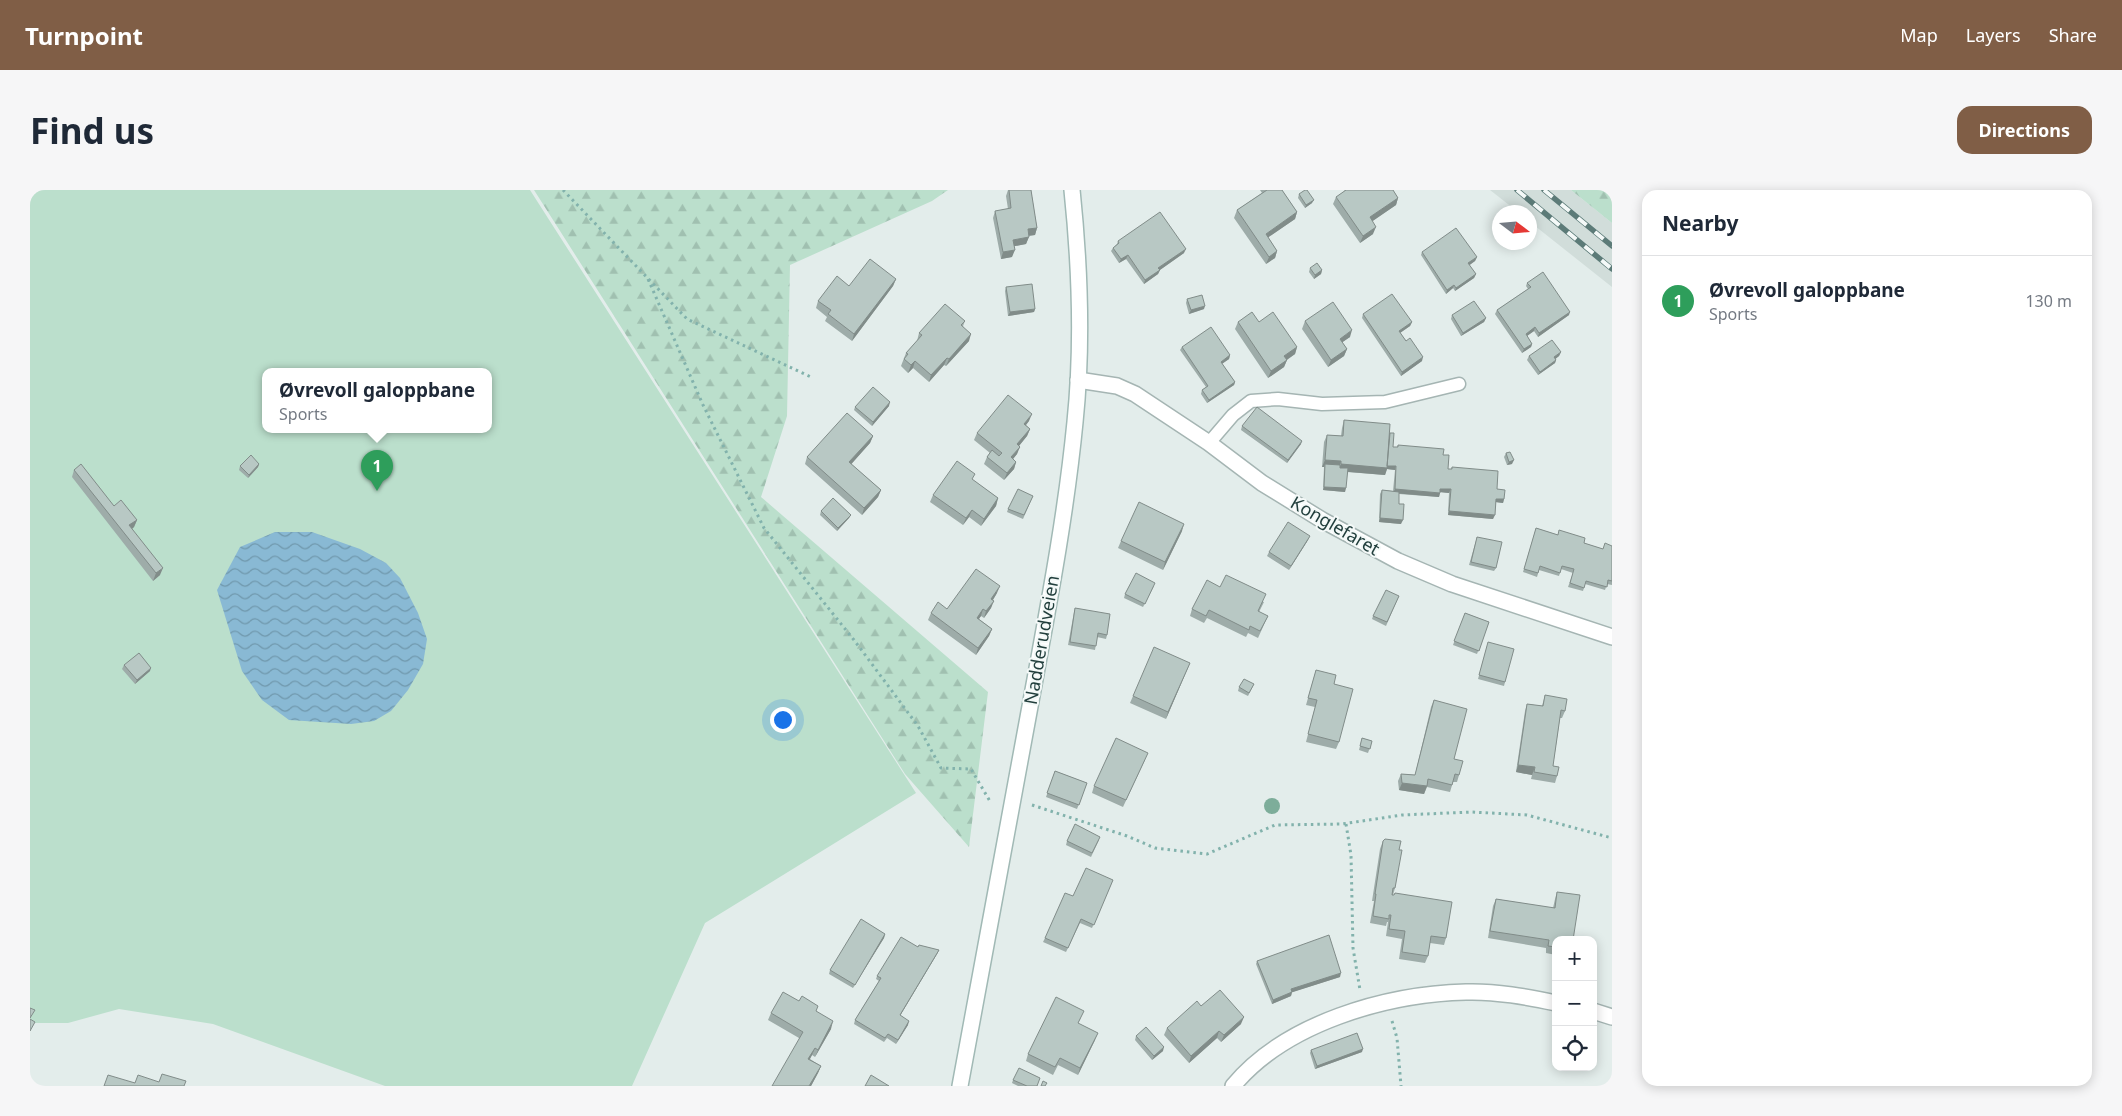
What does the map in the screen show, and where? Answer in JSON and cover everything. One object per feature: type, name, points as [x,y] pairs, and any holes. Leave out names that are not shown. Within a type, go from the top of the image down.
[{"type":"street","name":"Nadderudveien","points":[[960,1086],[1053,578],[1070,464],[1078,380],[1079,284],[1072,190]]},
{"type":"street","name":"Konglefaret","points":[[1078,380],[1116,386],[1135,394],[1209,443],[1262,483],[1322,520],[1398,561],[1452,584],[1612,637]]},
{"type":"street","points":[[1233,1086],[1248,1068],[1299,1033],[1341,1014],[1417,996],[1466,992],[1522,996],[1552,1002]]},
{"type":"street","points":[[1597,1012],[1612,1017]]},
{"type":"lane","points":[[1209,443],[1233,415],[1252,401],[1278,399],[1322,404],[1384,402],[1459,384]]},
{"type":"path","points":[[563,190],[687,319],[813,378]]},
{"type":"path","points":[[648,278],[703,405],[764,528],[854,640],[918,726],[941,768],[972,769],[991,803]]},
{"type":"path","points":[[989,812],[993,793]]},
{"type":"path","points":[[1032,805],[1127,836],[1156,848],[1207,854],[1275,825],[1346,824],[1412,815],[1472,812],[1527,815],[1612,838]]},
{"type":"path","points":[[1346,824],[1351,854],[1353,948],[1364,1009]]},
{"type":"path","points":[[1387,1004],[1397,1038],[1401,1086]]},
{"type":"shaded area","points":[[1490,190],[1571,190],[1612,223],[1612,287],[1537,228],[1537,205],[1509,205]]},
{"type":"green space","points":[[30,190],[530,190],[916,793],[705,923],[632,1086],[385,1086],[213,1024],[119,1009],[68,1023],[30,1023]]},
{"type":"green space","points":[[534,190],[948,190],[932,201],[790,265],[787,416],[761,497],[988,692],[969,847],[905,774]]},
{"type":"green space","points":[[1571,190],[1612,190],[1612,223]]},
{"type":"water","points":[[275,532],[312,532],[360,549],[386,563],[400,578],[418,613],[427,639],[423,664],[408,690],[391,711],[374,721],[351,724],[289,720],[262,700],[242,671],[217,590],[240,547]]},
{"type":"building","points":[[1009,190],[1031,190],[1037,228],[1028,229],[1029,237],[1013,240],[1015,250],[1003,252],[995,211],[1011,208]]},
{"type":"building","points":[[1267,190],[1282,190],[1297,212],[1266,234],[1277,251],[1269,257],[1237,210]]},
{"type":"building","points":[[1305,190],[1314,200],[1306,205],[1299,194]]},
{"type":"building","points":[[1346,190],[1393,190],[1398,198],[1370,217],[1376,227],[1363,236],[1336,197]]},
{"type":"building","points":[[1160,212],[1186,249],[1158,268],[1160,270],[1145,280],[1128,255],[1121,259],[1113,248],[1119,243],[1118,241]]},
{"type":"building","points":[[1456,228],[1477,257],[1468,263],[1476,274],[1456,288],[1454,285],[1447,290],[1422,252]]},
{"type":"building","points":[[870,259],[896,279],[854,334],[828,314],[831,310],[818,301],[837,276],[849,286]]},
{"type":"building","points":[[1317,263],[1322,270],[1315,275],[1310,268]]},
{"type":"building","points":[[1543,272],[1570,312],[1539,333],[1535,327],[1526,334],[1532,344],[1524,349],[1497,310],[1531,287],[1527,283]]},
{"type":"building","points":[[1032,284],[1035,309],[1010,312],[1006,287]]},
{"type":"building","points":[[1392,294],[1412,322],[1399,331],[1406,341],[1410,338],[1423,357],[1402,372],[1363,314]]},
{"type":"building","points":[[1202,295],[1205,306],[1191,310],[1187,299]]},
{"type":"building","points":[[1474,301],[1486,318],[1463,333],[1452,315]]},
{"type":"building","points":[[1333,302],[1352,330],[1340,339],[1347,349],[1331,360],[1305,321]]},
{"type":"building","points":[[945,304],[965,321],[961,325],[971,334],[949,359],[947,358],[931,375],[915,361],[911,365],[904,359],[908,354],[906,353],[922,335],[919,333]]},
{"type":"building","points":[[1252,312],[1259,322],[1273,312],[1297,347],[1284,356],[1287,360],[1271,371],[1238,322]]},
{"type":"building","points":[[1211,327],[1230,355],[1221,362],[1235,382],[1209,400],[1202,390],[1208,386],[1182,347]]},
{"type":"building","points":[[1552,340],[1561,352],[1554,357],[1556,360],[1540,372],[1529,356]]},
{"type":"building","points":[[873,387],[890,402],[873,422],[855,407]]},
{"type":"building","points":[[1008,395],[1032,414],[1024,424],[1030,429],[1017,444],[1020,447],[1011,457],[1016,462],[1007,473],[987,457],[992,450],[999,456],[1002,453],[977,433]]},
{"type":"building","points":[[1257,407],[1302,441],[1288,460],[1242,426]]},
{"type":"building","points":[[847,413],[873,436],[849,462],[881,490],[864,508],[807,457]]},
{"type":"building","points":[[1344,420],[1390,424],[1387,468],[1341,464],[1341,461],[1325,460],[1327,435],[1343,436]]},
{"type":"building","points":[[1390,433],[1394,433],[1393,447],[1398,447],[1398,445],[1444,449],[1443,455],[1449,455],[1448,469],[1452,469],[1452,467],[1498,471],[1497,489],[1505,490],[1504,499],[1496,499],[1495,515],[1449,511],[1451,489],[1440,489],[1440,493],[1395,489],[1396,466],[1387,466]]},
{"type":"building","points":[[1510,452],[1514,460],[1509,462],[1506,453]]},
{"type":"building","points":[[251,455],[259,464],[249,475],[240,466]]},
{"type":"building","points":[[957,461],[975,474],[972,479],[998,498],[984,519],[972,510],[966,518],[933,495]]},
{"type":"building","points":[[81,464],[114,506],[121,500],[137,520],[129,525],[163,568],[156,573],[74,470]]},
{"type":"building","points":[[1325,464],[1340,465],[1340,468],[1348,468],[1346,488],[1324,487]]},
{"type":"building","points":[[1018,489],[1033,496],[1024,515],[1008,509]]},
{"type":"building","points":[[1382,490],[1399,492],[1399,504],[1404,504],[1403,520],[1380,518]]},
{"type":"building","points":[[833,498],[851,515],[838,528],[821,511]]},
{"type":"building","points":[[1139,502],[1184,524],[1165,562],[1121,541]]},
{"type":"building","points":[[1288,522],[1310,536],[1291,566],[1269,552]]},
{"type":"building","points":[[1536,528],[1558,535],[1559,530],[1585,538],[1584,543],[1603,549],[1605,543],[1612,546],[1612,581],[1608,580],[1607,587],[1586,581],[1584,588],[1570,583],[1574,569],[1562,566],[1560,573],[1540,566],[1538,573],[1524,569]]},
{"type":"building","points":[[1477,537],[1502,542],[1496,568],[1471,562]]},
{"type":"building","points":[[976,569],[1000,586],[991,599],[994,601],[986,611],[983,609],[977,618],[992,629],[978,648],[931,613],[938,602],[947,609]]},
{"type":"building","points":[[1136,573],[1155,583],[1145,604],[1125,594]]},
{"type":"building","points":[[1226,575],[1266,594],[1258,611],[1268,616],[1260,631],[1250,626],[1249,630],[1209,610],[1206,616],[1192,609],[1207,580],[1220,587]]},
{"type":"building","points":[[1386,590],[1399,596],[1387,622],[1373,616]]},
{"type":"building","points":[[1075,608],[1110,614],[1107,635],[1098,633],[1096,646],[1070,642]]},
{"type":"building","points":[[1465,613],[1489,622],[1479,651],[1454,641]]},
{"type":"building","points":[[1488,642],[1514,649],[1505,682],[1479,675]]},
{"type":"building","points":[[1154,647],[1190,663],[1168,712],[1133,696]]},
{"type":"building","points":[[139,653],[151,668],[137,680],[124,665]]},
{"type":"building","points":[[1316,670],[1336,675],[1334,684],[1353,689],[1339,742],[1308,734],[1317,700],[1308,698]]},
{"type":"building","points":[[1244,679],[1254,684],[1249,693],[1239,687]]},
{"type":"building","points":[[1545,695],[1567,699],[1565,711],[1561,710],[1553,766],[1559,767],[1557,776],[1534,772],[1535,767],[1518,765],[1527,704],[1543,706]]},
{"type":"building","points":[[1434,700],[1467,709],[1454,759],[1463,761],[1459,775],[1455,774],[1452,785],[1428,779],[1427,786],[1402,783],[1401,774],[1415,775]]},
{"type":"building","points":[[1116,738],[1148,753],[1126,800],[1094,786]]},
{"type":"building","points":[[1362,738],[1372,741],[1370,749],[1360,746]]},
{"type":"building","points":[[1055,771],[1087,783],[1079,805],[1047,793]]},
{"type":"building","points":[[1075,824],[1100,837],[1092,853],[1067,841]]},
{"type":"building","points":[[1385,839],[1401,841],[1399,850],[1402,850],[1392,895],[1395,893],[1452,902],[1446,938],[1431,936],[1428,956],[1402,952],[1405,931],[1389,929],[1391,915],[1389,915],[1389,919],[1373,916],[1383,841]]},
{"type":"building","points":[[1086,868],[1113,880],[1094,925],[1081,919],[1068,948],[1045,938],[1065,893],[1073,896]]},
{"type":"building","points":[[1557,892],[1580,895],[1574,936],[1552,936],[1552,946],[1548,946],[1549,940],[1490,931],[1496,899],[1555,908]]},
{"type":"building","points":[[861,919],[885,934],[855,985],[830,970]]},
{"type":"building","points":[[1329,935],[1341,973],[1291,989],[1292,992],[1273,1000],[1257,961]]},
{"type":"building","points":[[901,937],[918,947],[919,945],[939,950],[900,1015],[909,1021],[898,1040],[888,1034],[885,1038],[855,1020],[881,978],[877,976]]},
{"type":"building","points":[[1220,990],[1244,1017],[1224,1035],[1219,1031],[1191,1056],[1167,1028],[1197,1001],[1201,1006]]},
{"type":"building","points":[[783,992],[799,1001],[802,996],[818,1006],[816,1011],[833,1021],[818,1050],[815,1048],[808,1059],[821,1066],[809,1086],[772,1086],[803,1032],[771,1013]]},
{"type":"building","points":[[1056,997],[1084,1011],[1078,1023],[1098,1033],[1080,1068],[1060,1058],[1055,1067],[1028,1054]]},
{"type":"building","points":[[30,1008],[35,1010],[30,1018]]},
{"type":"building","points":[[30,1019],[35,1022],[30,1031]]},
{"type":"building","points":[[1146,1027],[1164,1047],[1154,1056],[1136,1036]]},
{"type":"building","points":[[1357,1033],[1363,1049],[1317,1066],[1311,1050]]},
{"type":"building","points":[[1019,1068],[1040,1078],[1037,1086],[1027,1086],[1013,1080]]},
{"type":"building","points":[[162,1074],[186,1081],[184,1086],[104,1086],[108,1075],[135,1083],[138,1075],[159,1082]]},
{"type":"building","points":[[871,1075],[889,1086],[865,1086]]},
{"type":"building","points":[[1043,1081],[1047,1083],[1045,1086],[1041,1086]]},
{"type":"railway","points":[[1517,190],[1612,269]]},
{"type":"railway","points":[[1544,190],[1612,246]]},
{"type":"place","name":"Øvrevoll galoppbane","points":[[377,491]]}]
